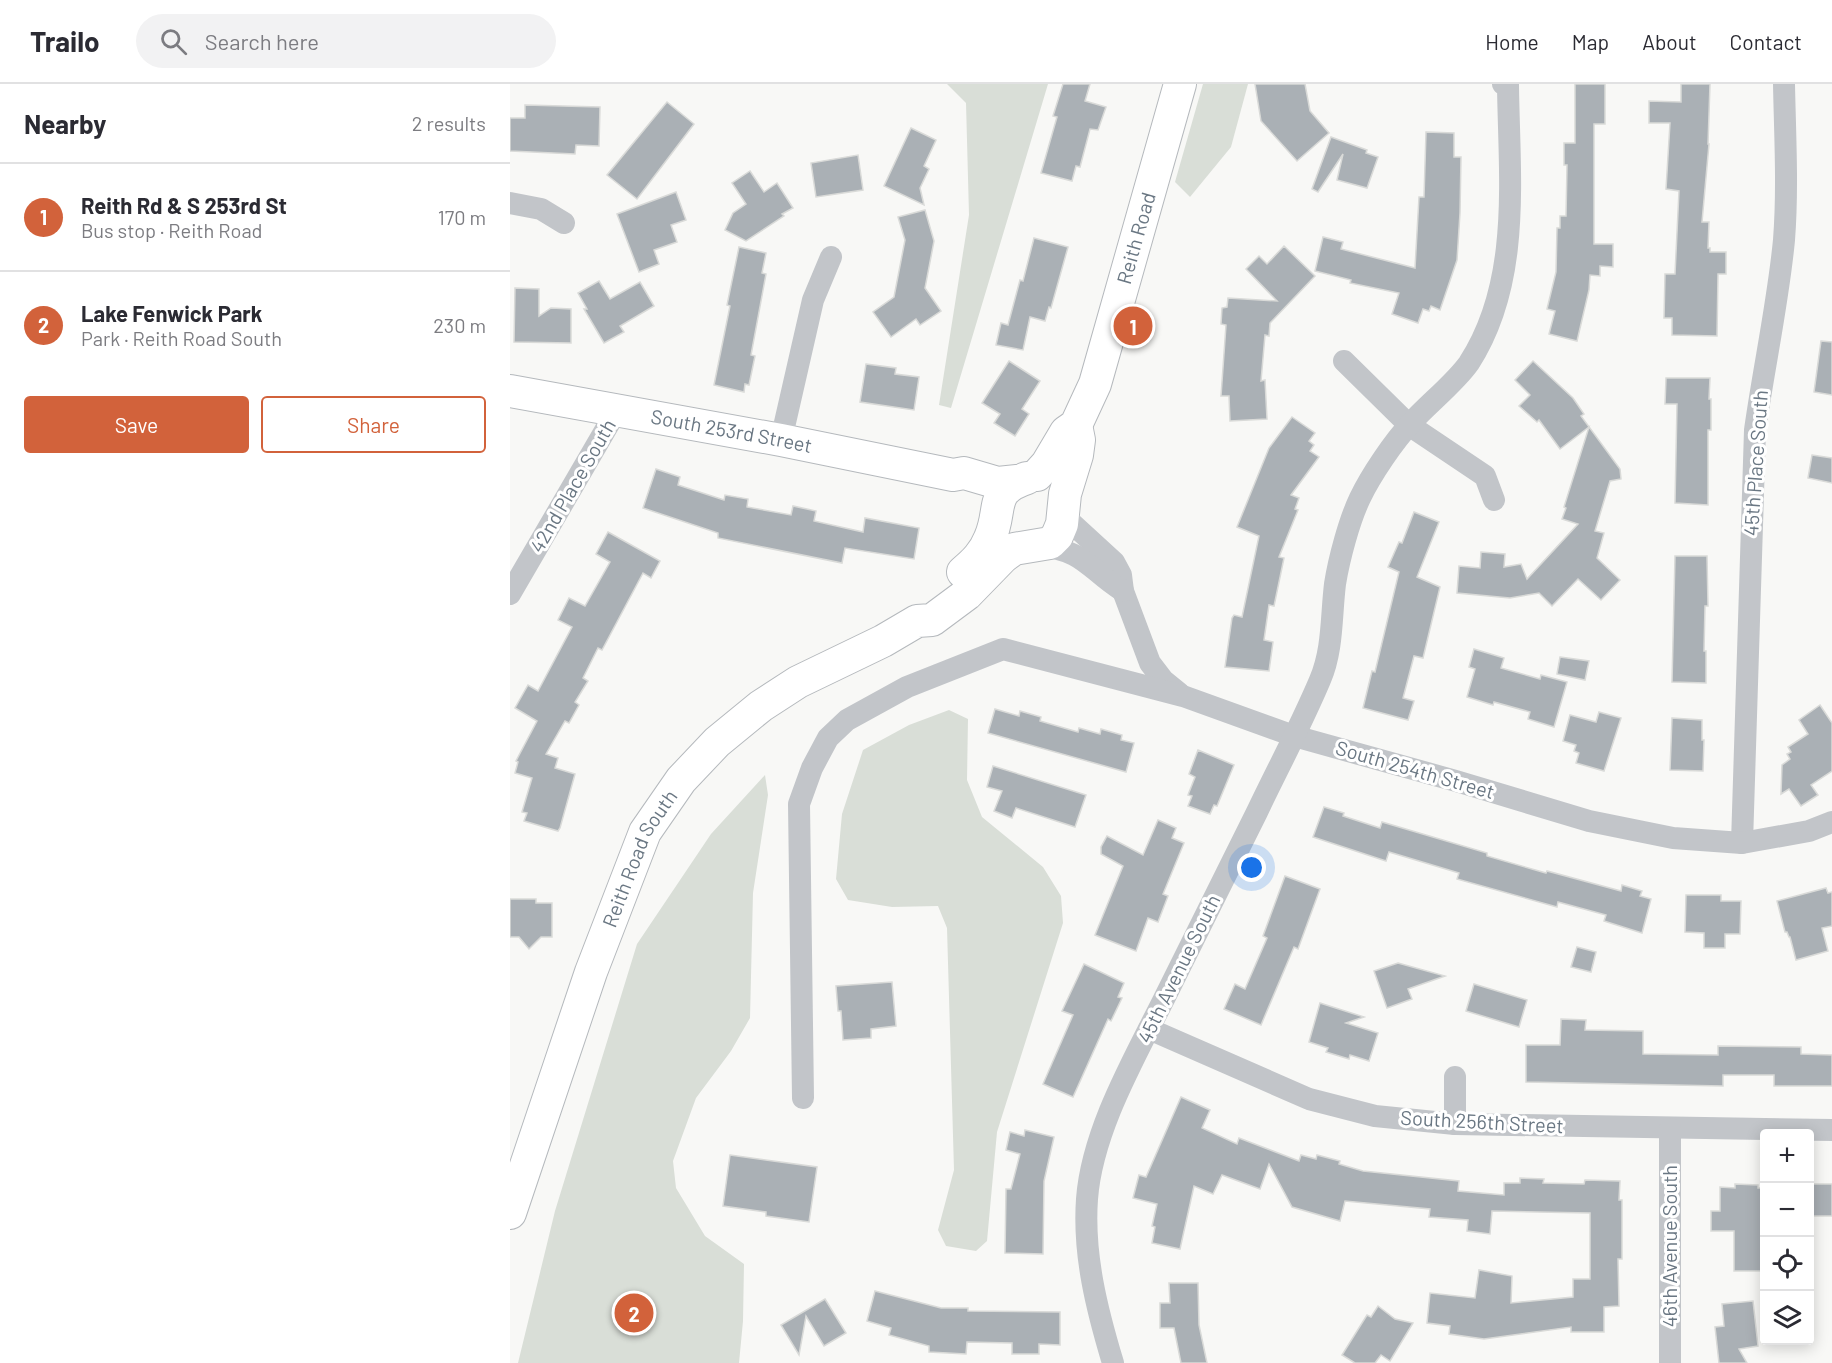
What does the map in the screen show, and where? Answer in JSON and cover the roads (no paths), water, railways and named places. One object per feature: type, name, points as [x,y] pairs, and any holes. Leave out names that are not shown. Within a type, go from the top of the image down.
[{"type":"main road","name":"Reith Road","points":[[1027,478],[1047,464],[1066,432],[1076,425],[1095,384],[1180,84]]},
{"type":"main road","name":"South 253rd Street","points":[[510,390],[781,440],[953,476],[964,474],[998,483],[1027,478]]},
{"type":"main road","name":"Reith Road","points":[[1063,508],[1077,454],[1079,440],[1076,425]]},
{"type":"main road","name":"South 253rd Street","points":[[953,476],[959,483],[988,503],[994,518]]},
{"type":"main road","points":[[1027,478],[1046,477],[1058,486],[1063,508]]},
{"type":"main road","name":"Reith Road South","points":[[917,621],[922,603],[948,585],[981,556],[991,537],[999,500],[1005,490],[1027,478]]},
{"type":"main road","name":"Reith Road South","points":[[510,1213],[591,972],[645,832],[675,789],[717,742],[761,706],[798,682],[883,642],[917,621],[932,620],[967,594],[1003,557],[1014,549],[1050,543],[1057,536],[1062,524],[1063,508]]},
{"type":"main road","points":[[994,518],[1000,537],[1012,544],[1031,546]]},
{"type":"street","name":"45th Avenue South","points":[[1113,1363],[1101,1326],[1088,1261],[1087,1198],[1096,1151],[1113,1106],[1149,1029],[1322,676],[1330,646],[1340,561],[1360,498],[1409,425],[1467,364],[1492,318],[1502,275],[1510,223],[1508,85],[1503,84]]},
{"type":"street","name":"45th Place South","points":[[1742,843],[1755,430],[1784,238],[1786,186],[1784,84]]},
{"type":"street","points":[[510,203],[541,209],[564,223]]},
{"type":"street","points":[[781,440],[813,300],[831,257]]},
{"type":"street","points":[[1344,361],[1409,425],[1485,476],[1494,500]]},
{"type":"street","name":"42nd Place South","points":[[510,594],[617,410]]},
{"type":"street","points":[[1063,508],[1066,518],[1114,562],[1120,575],[1122,591],[1150,663],[1163,680],[1183,696]]},
{"type":"street","points":[[1031,546],[1058,548],[1077,555],[1122,591]]},
{"type":"street","name":"South 254th Street","points":[[803,1098],[799,804],[812,768],[828,738],[847,720],[907,687],[1003,649],[1183,696],[1294,736],[1589,821],[1673,838],[1742,843],[1809,831],[1832,822]]},
{"type":"street","name":"South 256th Street","points":[[1149,1029],[1309,1099],[1375,1116],[1455,1124],[1832,1130]]},
{"type":"street","points":[[1455,1077],[1455,1124]]},
{"type":"street","name":"46th Avenue South","points":[[1670,1129],[1670,1363]]},
{"type":"place","name":"Reith Rd & S 253rd St","points":[[1133,326]]},
{"type":"place","name":"Lake Fenwick Park","points":[[634,1313]]}]
